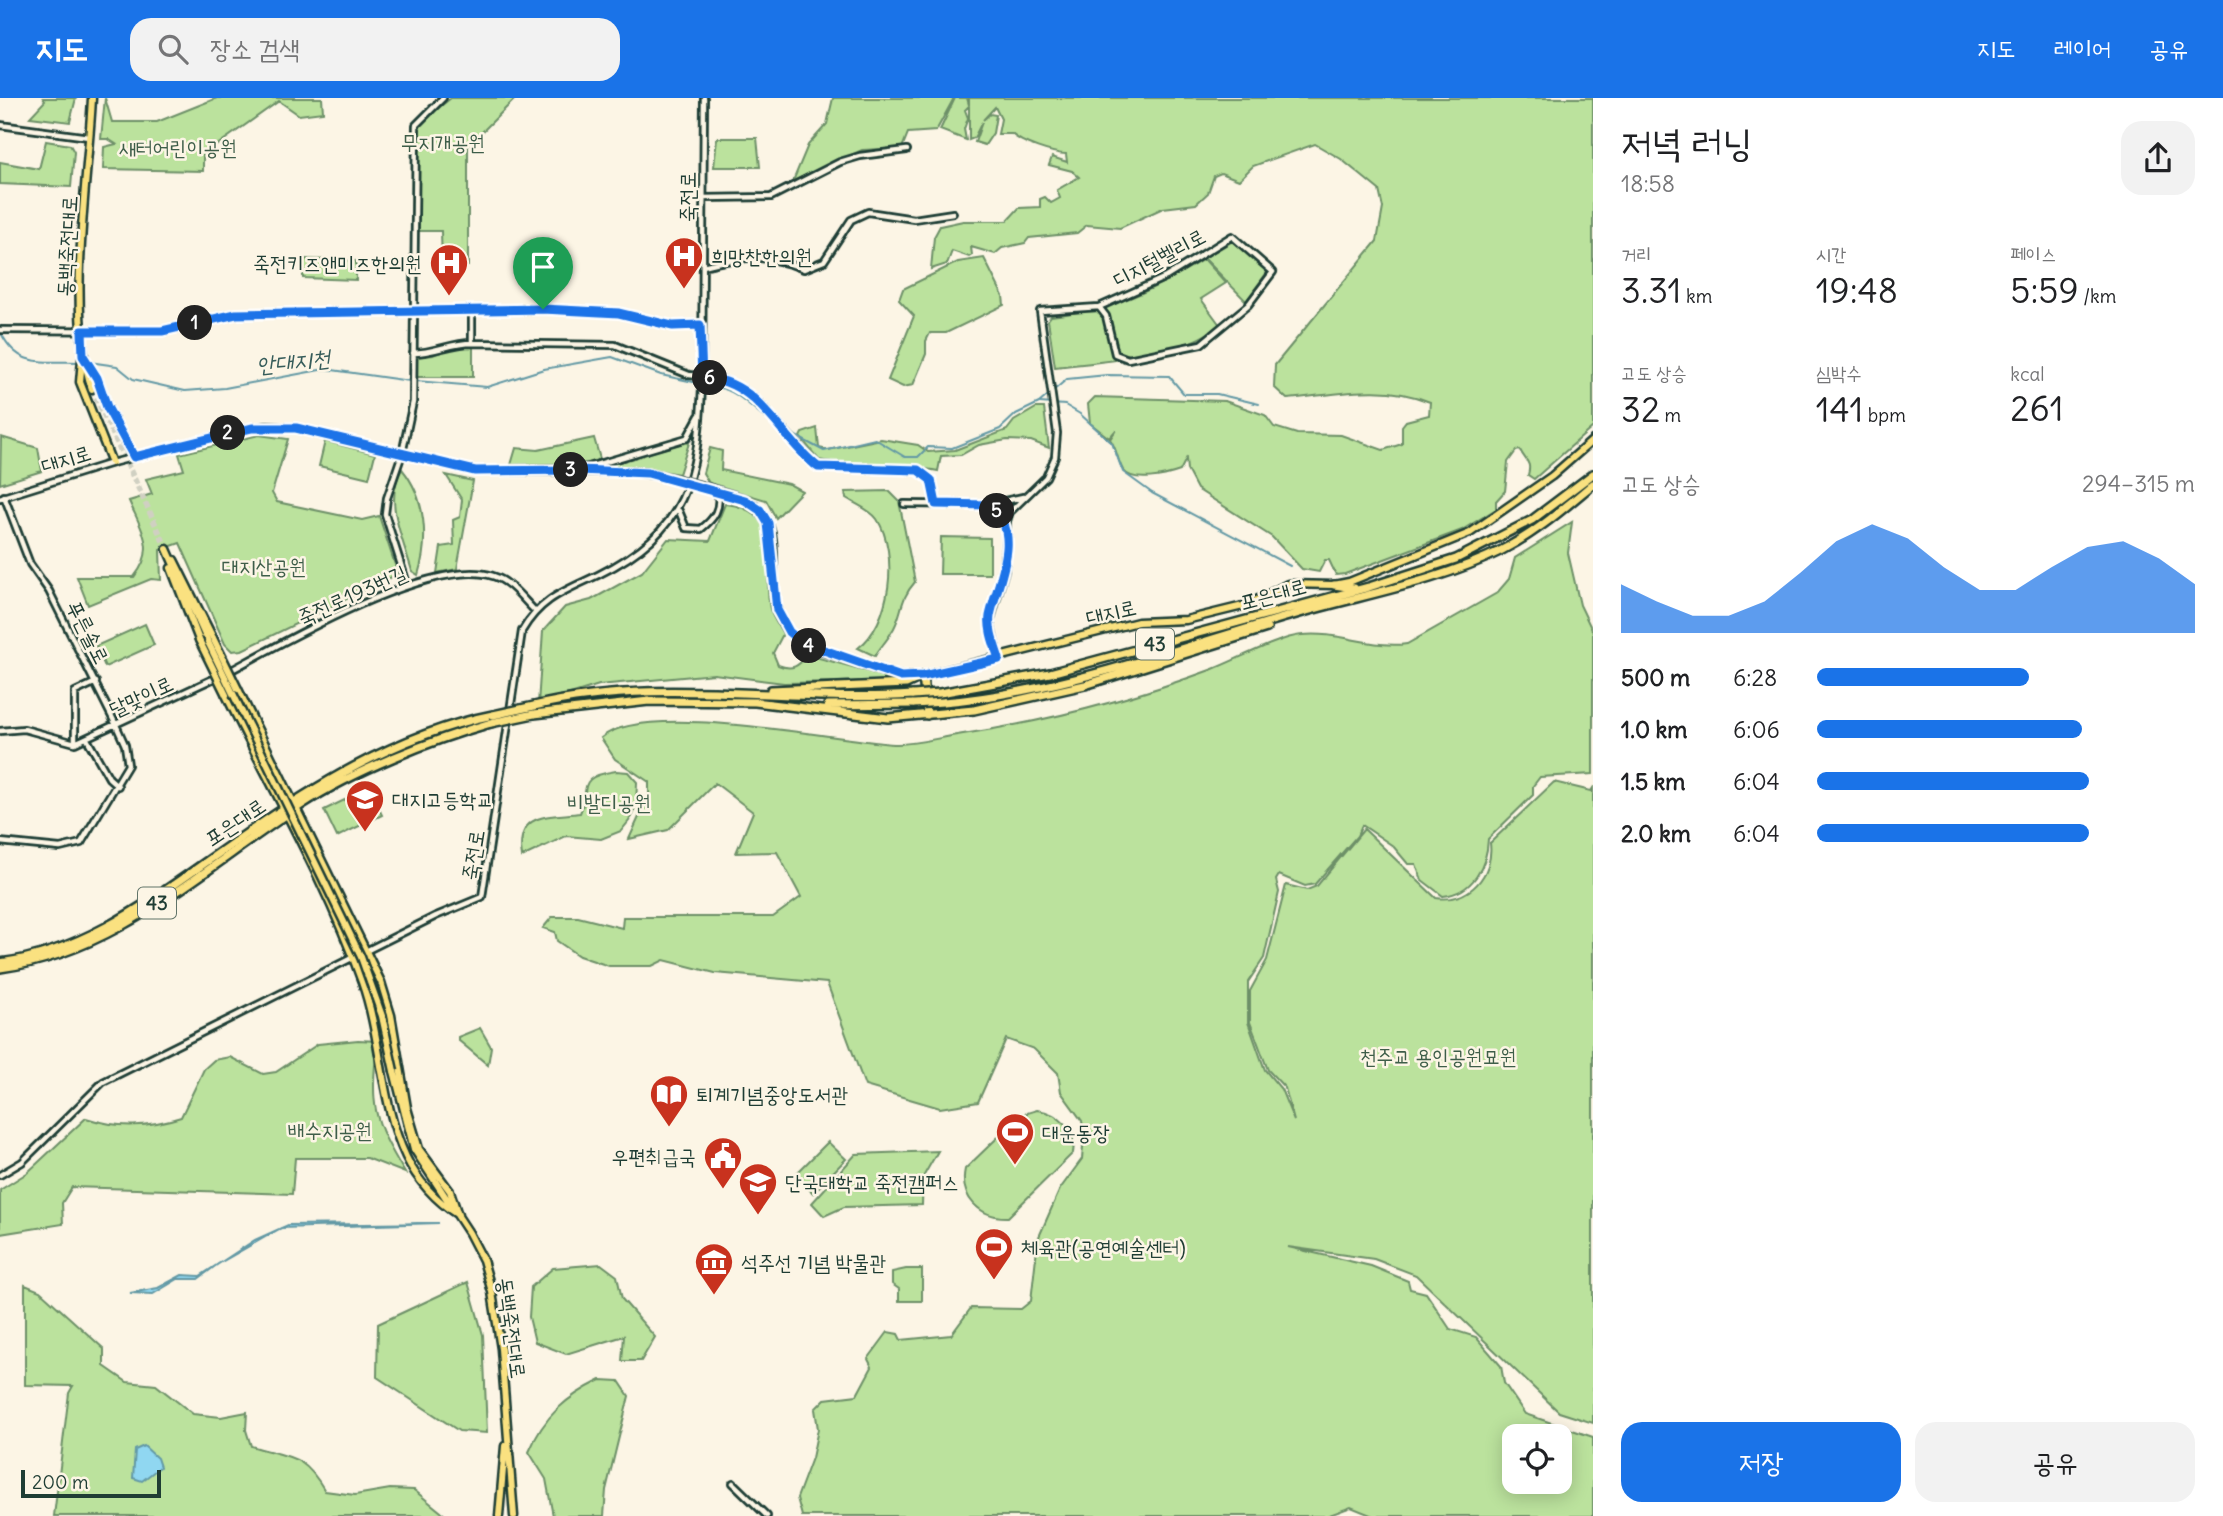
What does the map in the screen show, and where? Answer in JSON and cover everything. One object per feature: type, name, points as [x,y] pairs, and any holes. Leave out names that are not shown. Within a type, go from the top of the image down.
[{"type":"highway","name":"포은대로","points":[[742,692],[859,697],[913,695],[940,693],[1050,673],[1369,587],[1491,544],[1532,520],[1593,474]]},
{"type":"highway","name":"포은대로","points":[[755,702],[943,702],[974,699],[1090,674],[1420,580],[1501,550],[1541,526],[1593,484]]},
{"type":"highway","points":[[1334,585],[1343,588],[1369,587]]},
{"type":"highway","points":[[755,702],[888,718],[974,710],[1085,685],[1248,635],[1318,607]]},
{"type":"highway","points":[[886,685],[889,673]]},
{"type":"highway","points":[[742,692],[906,684],[923,676],[927,715]]},
{"type":"highway","name":"43","points":[[534,710],[625,692],[742,692]]},
{"type":"highway","name":"43","points":[[534,710],[649,701],[755,702]]},
{"type":"highway","name":"포은대로","points":[[0,965],[53,951],[108,927],[284,813],[335,776],[468,720],[534,710]]},
{"type":"highway","name":"포은대로","points":[[295,805],[403,755],[534,710]]},
{"type":"main road","name":"동백죽전대로","points":[[83,356],[81,284],[92,98]]},
{"type":"main road","points":[[83,356],[79,376],[112,463]]},
{"type":"main road","points":[[83,356],[97,378],[107,407],[134,457]]},
{"type":"main road","points":[[83,356],[92,389]]},
{"type":"main road","name":"대지로","points":[[923,676],[1138,622],[1186,620],[1247,605],[1288,584],[1334,585],[1471,533],[1552,476],[1593,440]]},
{"type":"main road","points":[[167,549],[367,951],[391,1014],[407,1108],[419,1149],[450,1191],[458,1215],[441,1204],[405,1155],[388,1099],[367,996],[326,898],[199,640],[174,582],[167,549]]},
{"type":"main road","name":"동백죽전대로","points":[[210,640],[362,957],[382,1016],[405,1122],[422,1162],[458,1215],[483,1260],[492,1292],[501,1349],[514,1516]]},
{"type":"main road","name":"동백죽전대로","points":[[499,1516],[507,1433]]},
{"type":"street","points":[[407,584],[385,514],[413,402],[416,125],[443,98]]},
{"type":"street","name":"죽전로","points":[[0,1175],[22,1163],[103,1082],[436,916],[482,897],[522,631],[534,610],[562,591],[640,551],[679,511],[699,450],[704,98]]},
{"type":"street","points":[[0,125],[90,137]]},
{"type":"street","points":[[703,198],[771,197],[840,162],[860,156],[907,150]]},
{"type":"street","points":[[703,265],[742,257],[778,258],[804,269],[824,261],[851,220],[868,212],[914,219],[953,213]]},
{"type":"street","name":"디지털벨리로","points":[[1010,512],[1051,468],[1057,433],[1040,311],[1099,307],[1166,276],[1232,236],[1273,272],[1248,305],[1201,344],[1128,359],[1115,354],[1106,316],[1099,307]]},
{"type":"street","points":[[2,330],[162,331],[236,314],[543,309],[619,313],[673,326],[700,325]]},
{"type":"street","points":[[472,310],[472,343]]},
{"type":"street","points":[[413,353],[432,353],[454,343],[615,345],[702,382],[719,378],[745,391],[814,464],[822,469],[918,470],[931,480],[936,504]]},
{"type":"street","points":[[579,470],[687,438],[701,412]]},
{"type":"street","name":"대지로","points":[[2,497],[134,457],[267,426],[296,428],[475,471],[579,470],[648,473],[679,479],[754,504],[768,523],[775,601],[789,632],[809,646],[901,677],[923,676]]},
{"type":"street","points":[[679,511],[686,528],[701,529],[712,520],[719,507],[717,491]]},
{"type":"street","points":[[904,504],[990,505],[1027,496]]},
{"type":"street","name":"푸른솔로","points":[[0,842],[60,848],[82,843],[128,765],[125,745],[96,682],[49,591],[30,564],[2,497]]},
{"type":"street","points":[[990,505],[1010,512],[1006,531],[1005,570],[990,622],[999,659]]},
{"type":"street","points":[[990,505],[1000,514],[1006,531]]},
{"type":"street","name":"죽전로193번길","points":[[221,676],[313,627],[407,584],[478,574],[493,576],[508,584],[534,610]]},
{"type":"street","name":"달맞이로","points":[[96,682],[75,692],[75,743],[221,676]]},
{"type":"street","points":[[0,731],[24,729],[75,743]]},
{"type":"street","points":[[88,739],[109,778],[118,786]]},
{"type":"street","points":[[733,1483],[767,1516]]},
{"type":"green space","points":[[43,98],[76,98],[70,122],[30,117],[45,101]]},
{"type":"green space","name":"새터어린이공원","points":[[105,98],[112,122],[157,122],[217,98],[322,98],[323,112],[299,115],[279,101],[203,155],[203,171],[103,169],[104,147],[116,144],[108,139],[101,139]]},
{"type":"green space","name":"무지개공원","points":[[451,98],[516,98],[468,146],[468,266],[442,265],[441,231],[417,231],[417,125]]},
{"type":"green space","points":[[833,98],[954,98],[936,131],[908,133],[902,148],[862,150],[793,181],[808,145],[827,124]]},
{"type":"green space","points":[[955,98],[967,98],[969,105],[969,98],[1593,98],[1593,427],[1534,479],[1528,475],[1529,467],[1520,450],[1516,451],[1508,462],[1505,491],[1496,501],[1496,509],[1462,530],[1345,574],[1336,575],[1329,560],[1325,560],[1319,572],[1302,569],[1272,537],[1197,489],[1187,470],[1186,459],[1180,471],[1167,475],[1142,478],[1128,474],[1123,470],[1110,439],[1116,430],[1109,438],[1090,423],[1088,404],[1095,397],[1225,401],[1265,415],[1274,427],[1297,434],[1341,435],[1383,450],[1402,444],[1402,426],[1406,421],[1429,415],[1430,402],[1412,396],[1376,391],[1287,399],[1274,387],[1275,365],[1377,241],[1383,208],[1379,190],[1341,159],[1315,144],[1253,166],[1239,180],[1221,173],[1214,176],[1208,193],[1196,204],[1163,208],[1120,228],[1087,225],[1077,233],[1029,238],[1025,243],[1002,248],[995,254],[971,247],[972,255],[969,257],[952,251],[947,264],[931,269],[934,237],[940,226],[963,221],[1007,221],[1019,208],[1040,207],[1040,199],[1045,197],[1051,203],[1060,198],[1057,190],[1079,177],[1072,171],[1049,165],[1052,157],[1067,162],[1066,154],[1038,147],[1012,134],[998,134],[1001,119],[995,107],[983,120],[990,114],[996,115],[993,133],[985,145],[975,142],[982,122],[974,138],[969,140],[969,106],[965,110],[968,118],[964,129],[966,140],[940,130]]},
{"type":"green space","points":[[717,138],[757,138],[760,167],[714,167]]},
{"type":"green space","points":[[46,141],[70,145],[74,152],[71,187],[0,184],[0,162],[39,169]]},
{"type":"green space","points":[[1233,241],[1268,271],[1246,301],[1204,258]]},
{"type":"green space","points":[[984,258],[1003,296],[1004,305],[946,333],[930,333],[926,341],[926,354],[913,385],[903,387],[888,380],[914,316],[899,300],[903,289],[958,262]]},
{"type":"green space","points":[[303,259],[356,261],[356,280],[303,278]]},
{"type":"green space","points":[[1204,259],[1226,283],[1201,299],[1220,325],[1184,345],[1163,351],[1118,360],[1055,367],[1048,320],[1051,316],[1095,309],[1131,298]]},
{"type":"green space","points":[[453,346],[473,347],[473,377],[416,377],[417,357],[433,355]]},
{"type":"green space","points":[[1036,408],[1044,408],[1049,448],[1031,441],[1007,440],[979,445],[961,455],[941,456],[938,471],[819,460],[800,437],[802,433],[817,428],[819,448],[828,450],[881,439],[918,445],[928,452],[955,450],[1007,430],[1014,421]]},
{"type":"green space","name":"대지산공원","points":[[259,435],[288,439],[272,493],[277,502],[362,520],[379,516],[398,574],[242,650],[232,651],[225,644],[180,543],[160,550],[161,580],[151,579],[88,605],[77,577],[134,577],[141,567],[145,558],[145,540],[129,501],[152,494],[146,479],[184,470],[179,454]]},
{"type":"green space","points":[[1,437],[38,448],[42,471],[0,484]]},
{"type":"green space","points":[[594,438],[600,459],[589,463],[511,465],[516,448],[538,450]]},
{"type":"green space","points":[[325,441],[375,454],[369,478],[319,466]]},
{"type":"green space","points":[[689,443],[679,474],[638,467],[597,468]]},
{"type":"green space","points":[[710,448],[722,451],[721,470],[789,484],[802,491],[776,518],[766,500],[709,483],[703,473]]},
{"type":"green space","points":[[402,469],[421,506],[424,548],[418,575],[412,571],[396,520],[394,494]]},
{"type":"green space","points":[[446,475],[473,481],[457,569],[437,573],[441,547],[454,545],[453,520],[460,517],[462,500]]},
{"type":"green space","points":[[889,491],[899,501],[915,582],[906,596],[895,627],[875,656],[858,648],[869,637],[884,606],[888,587],[888,550],[877,519],[846,498],[845,492]]},
{"type":"green space","points":[[725,504],[745,509],[757,517],[765,529],[768,543],[770,609],[783,634],[773,653],[778,665],[788,668],[795,666],[808,655],[886,676],[885,681],[784,683],[714,674],[599,685],[538,704],[543,631],[565,607],[591,600],[642,572],[668,539],[710,541]]},
{"type":"green space","name":"천주교 용인공원묘원","points":[[1572,522],[1568,553],[1580,605],[1593,632],[1593,774],[1540,777],[1533,786],[1533,795],[1488,839],[1485,859],[1476,876],[1463,890],[1454,894],[1443,896],[1422,880],[1416,864],[1408,864],[1393,846],[1362,825],[1357,836],[1315,884],[1305,886],[1279,875],[1276,880],[1279,892],[1264,958],[1248,982],[1248,1022],[1265,1070],[1281,1089],[1294,1121],[1285,1088],[1268,1070],[1250,1022],[1250,991],[1267,960],[1286,885],[1307,890],[1317,886],[1364,829],[1436,898],[1459,896],[1469,891],[1483,876],[1488,866],[1490,843],[1554,782],[1591,791],[1593,788],[1593,1423],[1559,1412],[1416,1275],[1374,1259],[1288,1247],[1371,1266],[1408,1281],[1410,1289],[1426,1293],[1450,1329],[1476,1337],[1501,1366],[1504,1383],[1525,1414],[1555,1424],[1502,1424],[1502,1494],[1572,1494],[1572,1430],[1593,1437],[1593,1516],[1373,1516],[1351,1507],[1327,1516],[802,1516],[797,1498],[812,1458],[818,1429],[815,1409],[825,1399],[857,1395],[872,1367],[868,1359],[888,1332],[898,1334],[901,1340],[951,1335],[971,1308],[1021,1309],[1031,1301],[1038,1239],[1060,1189],[1082,1159],[1082,1121],[1061,1092],[1058,1073],[1034,1049],[1006,1039],[978,1102],[940,1108],[865,1086],[827,983],[715,973],[664,960],[652,966],[609,966],[579,956],[557,941],[555,932],[543,928],[552,917],[578,917],[622,928],[623,917],[773,917],[801,897],[777,852],[736,853],[753,812],[715,783],[668,830],[629,839],[649,795],[649,782],[615,759],[601,738],[623,727],[656,722],[697,722],[902,744],[1022,724],[1150,691],[1213,669],[1270,644],[1302,635],[1328,635],[1381,644],[1407,644],[1497,593],[1509,579],[1515,558]]},
{"type":"green space","points":[[941,537],[990,538],[990,574],[940,574]]},
{"type":"green space","points":[[145,624],[154,645],[105,667],[96,646]]},
{"type":"green space","name":"비발디공원","points":[[616,771],[628,772],[637,782],[636,806],[621,831],[601,839],[566,836],[522,857],[521,842],[529,824],[546,817],[580,813],[589,781]]},
{"type":"green space","points":[[369,788],[382,815],[337,837],[324,810]]},
{"type":"green space","points":[[480,1028],[491,1047],[488,1065],[458,1040],[458,1037]]},
{"type":"green space","name":"배수지공원","points":[[377,1041],[374,1081],[376,1110],[385,1138],[405,1173],[367,1158],[295,1158],[292,1194],[72,1187],[62,1203],[63,1224],[0,1234],[0,1190],[27,1173],[86,1118],[110,1124],[134,1125],[181,1117],[204,1069],[214,1060],[230,1057],[263,1074],[276,1072],[318,1044]]},
{"type":"green space","name":"대운동장","points":[[1037,1110],[1052,1115],[1065,1124],[1072,1137],[1073,1153],[1008,1217],[981,1210],[974,1204],[965,1188],[965,1169],[1021,1115]]},
{"type":"green space","points":[[828,1142],[846,1159],[813,1193],[795,1175]]},
{"type":"green space","points":[[938,1151],[923,1177],[922,1205],[844,1207],[824,1216],[812,1203],[856,1154]]},
{"type":"green space","points":[[601,1264],[617,1276],[622,1299],[655,1337],[641,1361],[622,1361],[624,1336],[566,1354],[535,1342],[529,1317],[531,1287],[553,1268]]},
{"type":"green space","points":[[922,1269],[922,1301],[899,1301],[899,1289],[892,1284],[892,1272]]},
{"type":"green space","points":[[468,1282],[483,1335],[487,1433],[459,1431],[377,1377],[378,1324]]},
{"type":"green space","points":[[25,1285],[40,1291],[104,1349],[104,1366],[127,1382],[156,1385],[193,1414],[221,1417],[247,1412],[246,1430],[251,1446],[286,1455],[302,1463],[325,1491],[355,1495],[390,1489],[414,1490],[446,1516],[54,1516],[69,1393],[73,1386],[25,1385]]},
{"type":"green space","points":[[601,1380],[619,1381],[629,1396],[606,1490],[604,1516],[553,1516],[546,1479],[529,1452],[542,1428],[558,1409],[577,1393]]},
{"type":"water","points":[[439,1223],[281,1228],[288,1225]]},
{"type":"water","points":[[279,1229],[221,1263],[255,1240]]},
{"type":"water","points":[[216,1266],[198,1279],[178,1279],[153,1294],[130,1293],[158,1288],[182,1275],[200,1276]]},
{"type":"water","points":[[144,1446],[157,1458],[160,1467],[142,1481],[133,1478],[135,1450]]},
{"type":"waterway","name":"안대지천","points":[[1,333],[8,345],[25,358],[44,362],[80,362]]},
{"type":"waterway","name":"안대지천","points":[[416,381],[487,387],[544,369],[612,357],[661,375],[698,383]]},
{"type":"waterway","name":"안대지천","points":[[89,362],[117,366],[133,379],[185,391],[225,388],[325,369],[410,381]]},
{"type":"waterway","points":[[790,433],[824,451],[875,439],[905,457],[918,457],[928,447],[952,448],[1000,429],[1016,414],[1039,403],[1067,379],[1107,375],[1169,376],[1184,394],[1217,394],[1259,404]]},
{"type":"waterway","points":[[704,384],[735,394],[776,425]]},
{"type":"waterway","points":[[1040,403],[1065,405],[1080,414],[1112,443],[1123,472],[1152,493],[1290,566]]},
{"type":"tunnel","points":[[92,389],[167,549]]},
{"type":"place","name":"희망찬한의원","points":[[684,290]]},
{"type":"place","name":"죽전키즈앤미즈한의원","points":[[449,297]]},
{"type":"place","name":"대지고등학교","points":[[365,833]]},
{"type":"place","name":"퇴계기념중앙도서관","points":[[669,1128]]},
{"type":"place","name":"대운동장","points":[[1015,1166]]},
{"type":"place","name":"우편취급국","points":[[723,1190]]},
{"type":"place","name":"단국대학교 죽전캠퍼스","points":[[758,1216]]},
{"type":"place","name":"체육관(공연예술센터)","points":[[994,1281]]},
{"type":"place","name":"석주선 기념 박물관","points":[[714,1296]]},
{"type":"route","points":[[543,309],[619,313],[673,326],[700,325],[702,378],[719,378],[745,391],[818,467],[918,470],[931,480],[936,504],[990,505],[1002,518],[1006,531],[1005,570],[990,615],[991,631],[999,659],[923,676],[901,677],[801,642],[789,632],[777,610],[770,530],[760,510],[745,500],[679,479],[634,472],[475,471],[296,428],[267,426],[239,430],[134,457],[107,407],[97,378],[83,356],[82,331],[162,331],[236,314],[543,309]]}]
